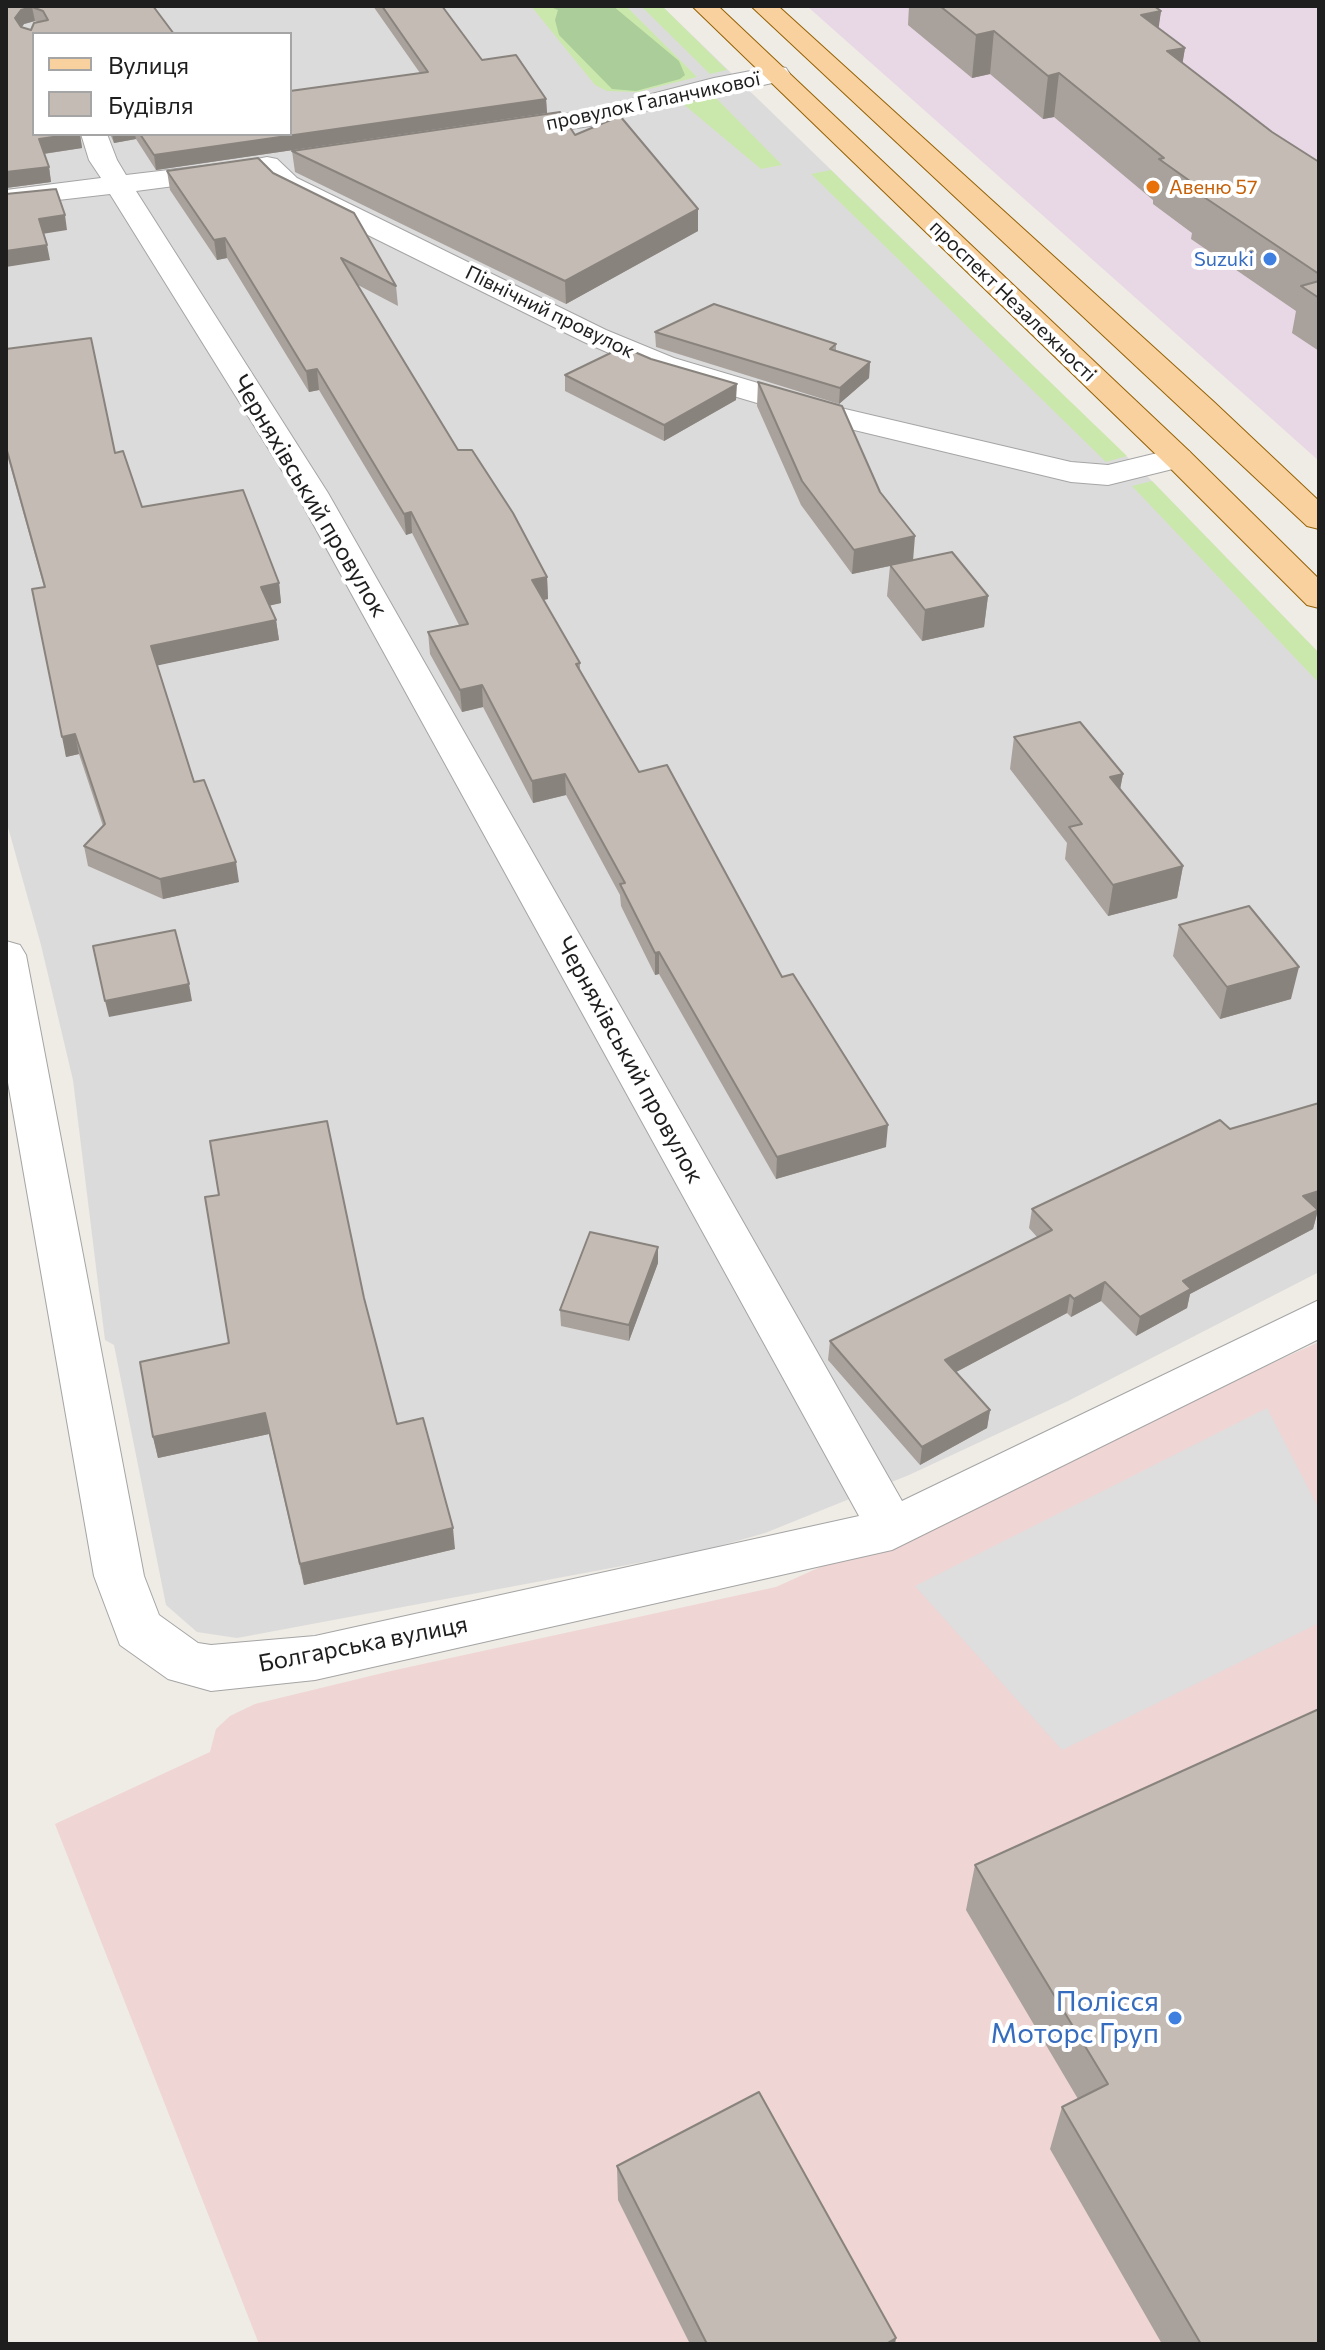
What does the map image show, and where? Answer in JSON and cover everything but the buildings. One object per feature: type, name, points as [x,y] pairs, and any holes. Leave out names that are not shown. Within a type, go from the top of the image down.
[{"type":"main road","name":"проспект Незалежності","points":[[704,6],[1178,458],[1319,598]]},
{"type":"main road","name":"проспект Незалежності","points":[[763,6],[1319,519]]},
{"type":"street","name":"провулок Галанчикової","points":[[482,134],[590,118],[611,110],[777,74]]},
{"type":"street","name":"Черняхівський провулок","points":[[95,136],[103,160],[312,493],[892,1529]]},
{"type":"street","points":[[6,198],[297,161]]},
{"type":"street","name":"Північний провулок","points":[[267,165],[287,184],[595,336],[663,365],[836,416],[1071,472],[1108,475],[1178,458]]},
{"type":"street","name":"Болгарська вулиця","points":[[6,955],[119,1576],[138,1629],[163,1650],[186,1663],[211,1668],[315,1658],[892,1529]]},
{"type":"street","points":[[892,1529],[1319,1318]]},
{"type":"shaded area","points":[[6,6],[662,6],[1152,481],[1319,653],[1319,1272],[1068,1401],[909,1475],[765,1533],[702,1551],[237,1638],[197,1632],[166,1605],[114,1345],[105,1340],[73,1080],[41,945],[6,820]]},
{"type":"shaded area","points":[[807,6],[1319,6],[1319,461],[1272,419]]},
{"type":"shaded area","points":[[1319,1342],[1319,2344],[259,2344],[55,1824],[210,1752],[216,1729],[230,1716],[255,1704],[776,1587]]},
{"type":"shaded area","points":[[1267,1408],[1319,1509],[1319,1623],[1062,1750],[915,1586]]},
{"type":"green space","points":[[531,6],[626,6],[697,77],[637,92],[607,91],[595,85]]},
{"type":"green space","points":[[548,6],[613,6],[679,61],[685,75],[636,91],[612,89],[559,35],[555,20],[558,10]]},
{"type":"green space","points":[[641,6],[662,6],[727,70],[710,74]]},
{"type":"green space","points":[[712,94],[782,165],[761,169],[682,103]]},
{"type":"green space","points":[[831,170],[1127,456],[1106,462],[811,174]]},
{"type":"green space","points":[[1152,481],[1319,653],[1319,683],[1132,486]]},
{"type":"place","name":"Авеню 57","points":[[1153,187]]},
{"type":"place","name":"Suzuki","points":[[1270,259]]},
{"type":"place","name":"Полісся Моторс Груп","points":[[1175,2018]]}]
